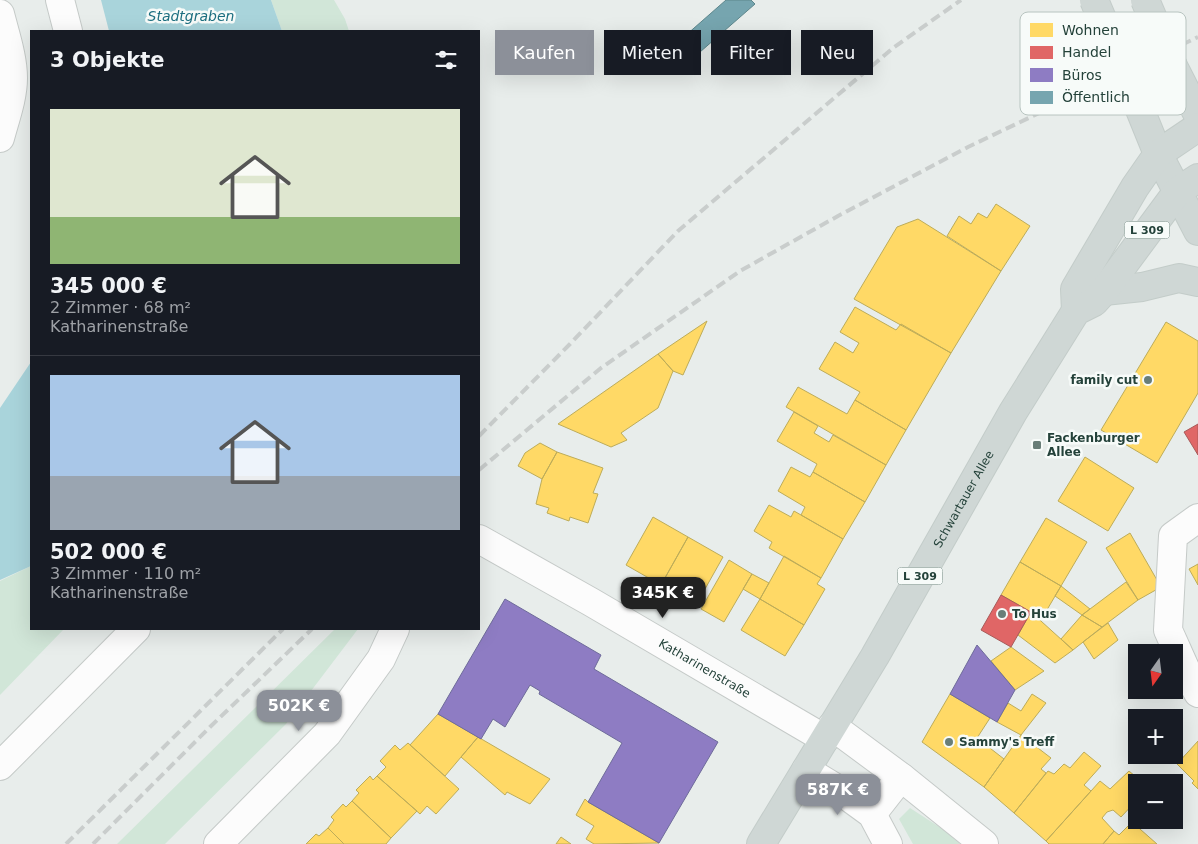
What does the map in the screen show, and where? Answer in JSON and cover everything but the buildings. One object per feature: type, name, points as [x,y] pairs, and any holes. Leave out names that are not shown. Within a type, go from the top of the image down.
[{"type":"main road","points":[[1094,0],[1099,12]]},
{"type":"main road","points":[[1145,0],[1150,12]]},
{"type":"main road","points":[[1186,91],[1198,115]]},
{"type":"main road","points":[[1142,115],[1158,154],[1188,184],[1198,231]]},
{"type":"main road","name":"L 309","points":[[1076,311],[1075,289],[1135,187],[1158,154],[1198,126]]},
{"type":"main road","name":"Schwartauer Allee","points":[[761,844],[875,656],[1013,412],[1076,311],[1094,302],[1104,291],[1188,184]]},
{"type":"main road","points":[[1104,291],[1142,286],[1179,278],[1198,282]]},
{"type":"street","points":[[60,0],[68,30]]},
{"type":"street","points":[[0,14],[6,34],[13,80],[9,105],[0,138]]},
{"type":"street","points":[[1198,518],[1173,536],[1168,630],[1188,678],[1198,693]]},
{"type":"street","name":"Katharinenstraße","points":[[480,540],[828,733],[901,776],[984,844]]},
{"type":"street","points":[[0,766],[135,630]]},
{"type":"street","points":[[218,844],[327,734],[381,660],[395,630]]},
{"type":"street","points":[[806,770],[839,790],[872,814],[888,844]]},
{"type":"street","points":[[872,814],[901,776]]},
{"type":"green space","points":[[271,0],[334,0],[345,19],[349,30],[282,30]]},
{"type":"green space","points":[[30,566],[30,630],[63,630],[0,695],[0,581]]},
{"type":"green space","points":[[334,630],[357,630],[286,724],[165,844],[117,844]]},
{"type":"green space","points":[[910,808],[944,830],[960,844],[913,844],[899,819]]},
{"type":"water","name":"Stadtgraben","points":[[101,0],[271,0],[282,30],[109,30]]},
{"type":"water","points":[[30,363],[30,566],[0,580],[0,408]]},
{"type":"railway","points":[[480,435],[678,231],[893,48],[961,0]]},
{"type":"railway","points":[[1186,43],[1198,37]]},
{"type":"railway","points":[[480,469],[601,368],[740,271],[968,147],[1035,115]]},
{"type":"railway","points":[[66,844],[282,630]]},
{"type":"railway","points":[[93,844],[210,727],[311,630]]},
{"type":"place","name":"family cut","points":[[1148,380]]},
{"type":"place","name":"Fackenburger Allee","points":[[1037,445]]},
{"type":"place","name":"To Hus","points":[[1002,614]]},
{"type":"place","name":"Sammy's Treff","points":[[949,742]]}]
